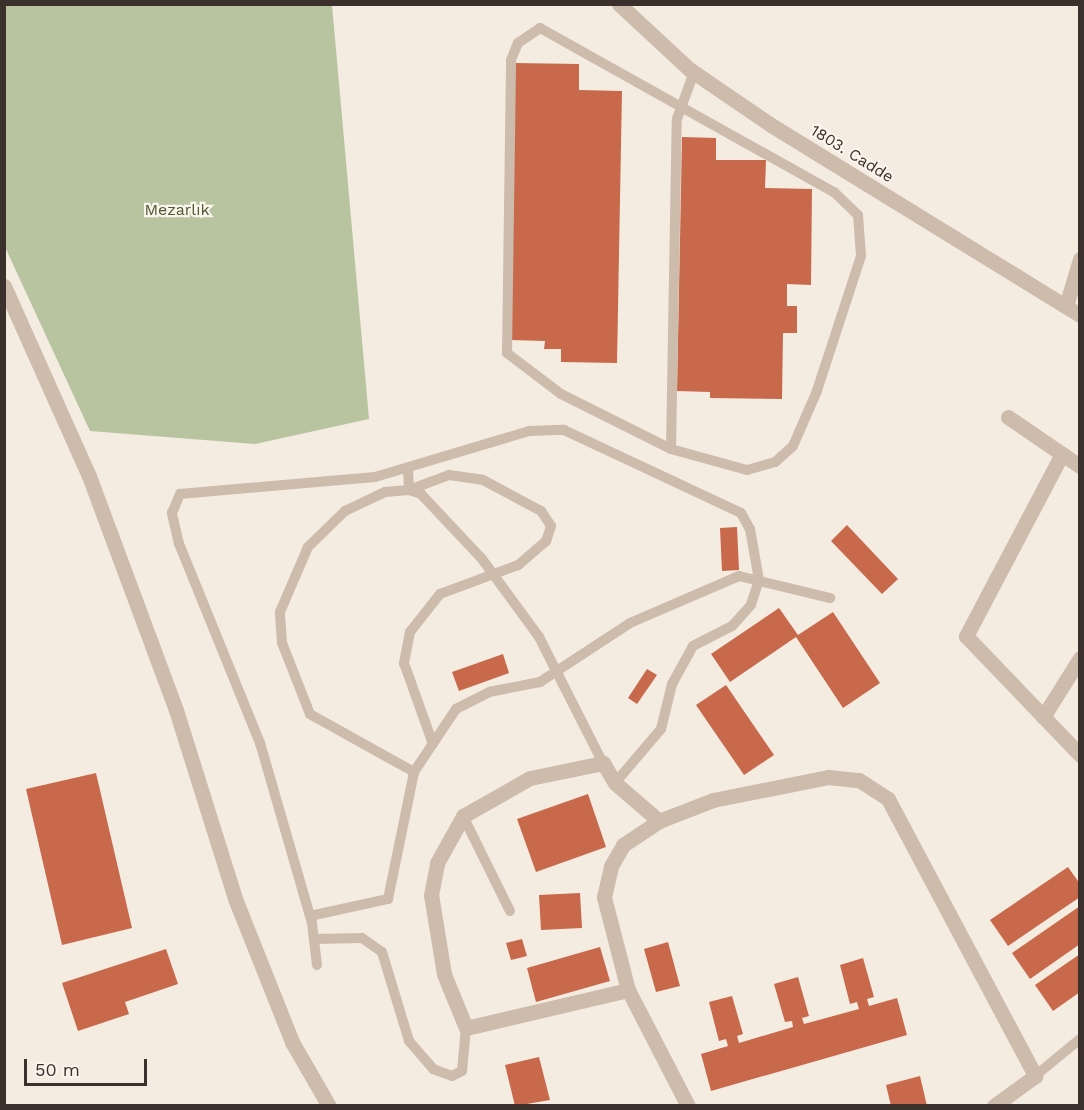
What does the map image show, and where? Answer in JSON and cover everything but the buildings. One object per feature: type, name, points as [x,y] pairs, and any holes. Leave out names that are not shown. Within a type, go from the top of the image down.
[{"type":"street","name":"1803. Cadde","points":[[619,4],[694,72],[1080,315]]},
{"type":"street","points":[[1066,306],[1080,260]]},
{"type":"street","points":[[4,286],[37,348],[93,487],[176,710],[236,902],[292,1041],[329,1106]]},
{"type":"street","points":[[1008,417],[1080,466]]},
{"type":"street","points":[[1062,454],[966,636],[1080,755]]},
{"type":"street","points":[[1043,717],[1080,658]]},
{"type":"street","points":[[628,990],[466,1028],[444,974],[431,895],[437,863],[463,816],[530,778],[603,762],[615,783],[659,821]]},
{"type":"street","points":[[688,1106],[628,990],[604,897],[622,845],[659,821],[713,800],[828,777],[859,780],[888,800],[1035,1076],[994,1106]]},
{"type":"lane","points":[[540,28],[680,104],[844,198],[858,215],[864,235],[818,391],[793,446],[775,462],[747,470],[671,449],[561,394],[518,365],[504,347],[514,51],[524,36],[540,28]]},
{"type":"lane","points":[[671,449],[680,104],[694,72]]},
{"type":"lane","points":[[317,965],[310,916],[260,742],[178,544],[174,502],[180,494],[198,490],[284,487],[408,470],[529,430],[564,430],[741,513],[750,529],[759,580],[751,605],[732,626],[693,646],[672,684],[661,729],[615,783]]},
{"type":"lane","points":[[408,470],[409,490]]},
{"type":"lane","points":[[414,772],[310,714],[282,643],[280,612],[308,547],[345,511],[385,492],[409,490],[449,475],[483,480],[541,511],[551,526],[546,540],[495,576],[440,594],[410,632],[404,663],[433,744]]},
{"type":"lane","points":[[409,490],[422,494],[495,576],[559,669],[603,762]]},
{"type":"lane","points":[[310,916],[388,899],[414,772],[456,709],[489,692],[540,682],[630,623],[739,576],[830,598]]},
{"type":"lane","points":[[463,816],[510,912]]},
{"type":"lane","points":[[314,939],[362,938],[382,952],[409,1041],[433,1069],[452,1076],[462,1071],[466,1028]]},
{"type":"lane","points":[[1035,1076],[1080,1039]]},
{"type":"green space","name":"Mezarlık","points":[[4,5],[332,5],[369,419],[255,444],[90,431],[5,247]]}]
